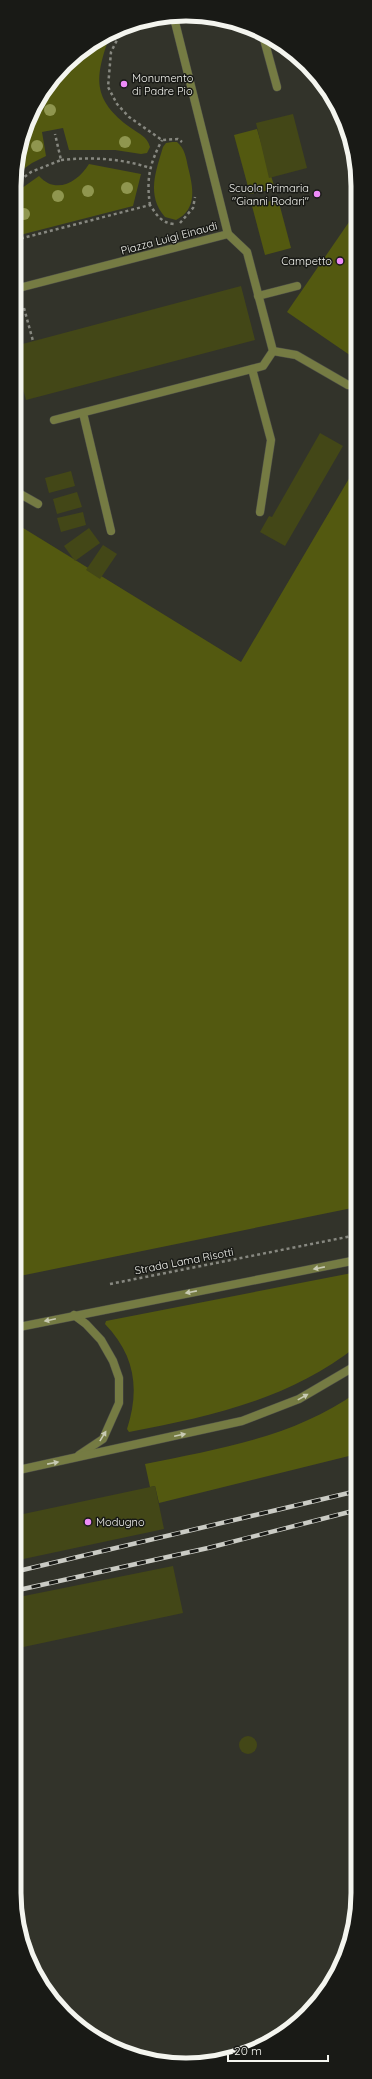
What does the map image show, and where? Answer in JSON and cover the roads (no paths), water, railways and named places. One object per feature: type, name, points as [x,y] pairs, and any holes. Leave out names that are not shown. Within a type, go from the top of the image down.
[{"type":"street","name":"Piazza Luigi Einaudi","points":[[21,288],[228,234],[175,21]]},
{"type":"street","points":[[264,41],[277,87]]},
{"type":"street","points":[[54,420],[263,366],[273,351],[246,252],[228,234]]},
{"type":"street","points":[[258,296],[297,286]]},
{"type":"street","points":[[273,351],[296,355],[348,385]]},
{"type":"street","points":[[252,369],[271,440],[260,512]]},
{"type":"street","points":[[83,413],[111,531]]},
{"type":"street","points":[[21,494],[38,504]]},
{"type":"street","points":[[21,1326],[351,1261]]},
{"type":"street","points":[[73,1459],[103,1439],[119,1403],[119,1378],[113,1360],[101,1340],[86,1324],[74,1315]]},
{"type":"street","points":[[21,1469],[73,1459],[242,1422],[299,1399],[351,1369]]},
{"type":"railway","points":[[21,1570],[351,1492]]},
{"type":"railway","points":[[21,1589],[208,1548],[351,1512]]},
{"type":"place","name":"Monumento di Padre Pio","points":[[124,84]]},
{"type":"place","name":"Scuola Primaria \"Gianni Rodari\"","points":[[317,194]]},
{"type":"place","name":"Campetto","points":[[340,261]]},
{"type":"place","name":"Modugno","points":[[88,1522]]}]
